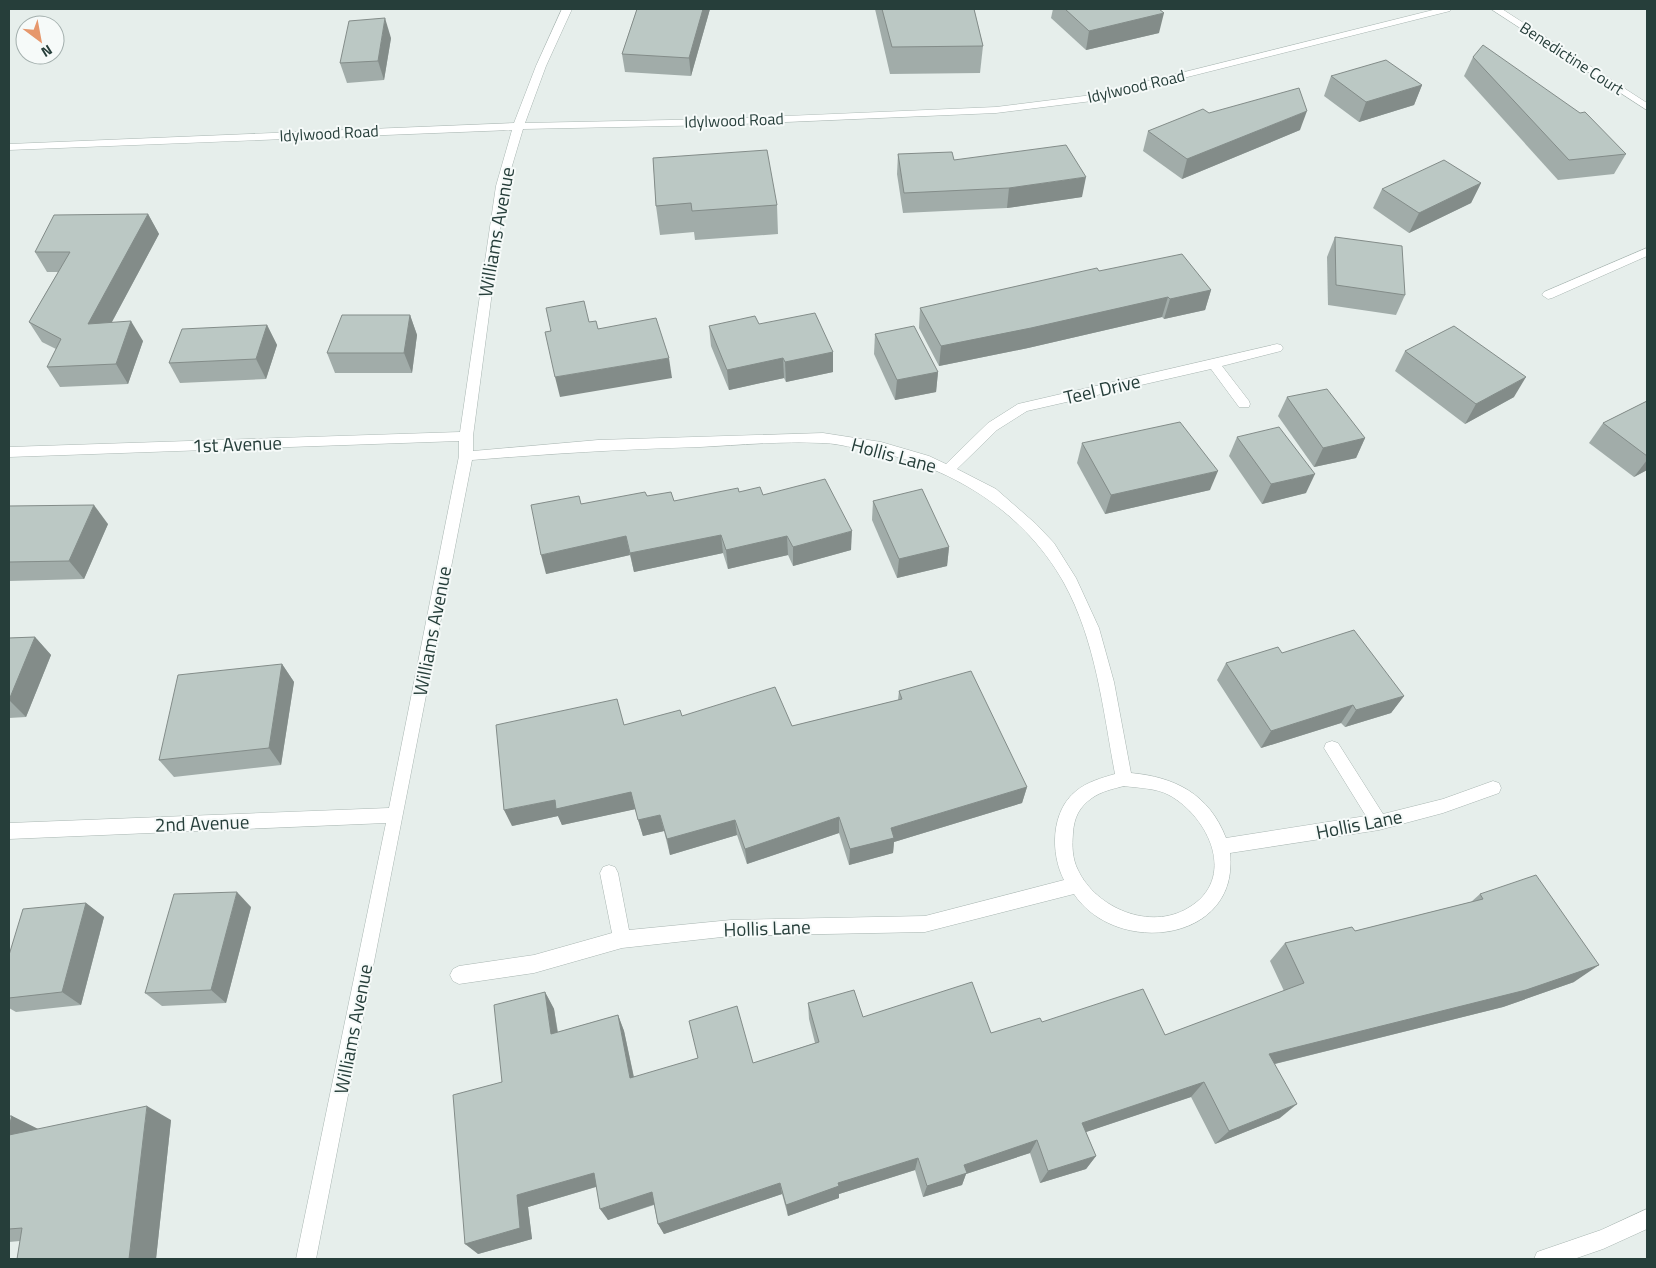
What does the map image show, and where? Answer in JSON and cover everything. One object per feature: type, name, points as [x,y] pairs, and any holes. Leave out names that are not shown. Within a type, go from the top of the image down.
[{"type":"street","name":"Williams Avenue","points":[[306,1259],[396,815],[466,456],[466,436],[501,186],[518,127],[531,97],[541,66],[567,9]]},
{"type":"street","name":"Idylwood Road","points":[[9,147],[444,128],[900,115],[1022,107],[1092,98],[1447,9]]},
{"type":"street","name":"Benedictine Court","points":[[1496,9],[1647,107]]},
{"type":"street","points":[[1548,295],[1647,252]]},
{"type":"street","name":"Teel Drive","points":[[948,470],[1008,413],[1023,407],[1277,348]]},
{"type":"street","points":[[1214,364],[1244,404]]},
{"type":"street","name":"1st Avenue","points":[[9,452],[466,436]]},
{"type":"street","name":"Hollis Lane","points":[[466,456],[598,445],[823,438],[881,447],[924,459],[948,470],[991,493],[1031,528],[1049,547],[1071,582],[1092,628],[1106,682],[1124,779]]},
{"type":"street","points":[[1332,748],[1380,822]]},
{"type":"street","points":[[1124,779],[1150,781],[1174,790],[1196,806],[1213,826],[1222,847],[1224,869],[1218,890],[1205,907],[1187,919],[1164,926],[1139,924],[1114,917],[1092,903],[1076,885],[1064,861],[1061,838],[1067,815],[1081,797],[1100,785],[1124,779]]},
{"type":"street","name":"Hollis Lane","points":[[1222,847],[1380,822],[1443,806],[1493,788]]},
{"type":"street","name":"2nd Avenue","points":[[9,831],[396,815]]},
{"type":"street","points":[[609,874],[622,939]]},
{"type":"street","name":"Hollis Lane","points":[[459,975],[534,964],[622,939],[731,928],[925,924],[1076,885]]},
{"type":"street","points":[[1544,1259],[1603,1238],[1647,1219]]},
{"type":"building","points":[[637,9],[703,9],[689,58],[622,54]]},
{"type":"building","points":[[882,9],[974,9],[983,46],[892,47]]},
{"type":"building","points":[[1065,9],[1159,9],[1164,13],[1089,31]]},
{"type":"building","points":[[385,18],[378,61],[340,63],[349,21]]},
{"type":"building","points":[[1483,45],[1580,113],[1585,112],[1626,154],[1569,160],[1473,57]]},
{"type":"building","points":[[1386,60],[1422,85],[1366,102],[1331,76]]},
{"type":"building","points":[[1299,88],[1307,111],[1187,159],[1148,131],[1203,109],[1209,113]]},
{"type":"building","points":[[1066,145],[1086,177],[1009,188],[904,193],[898,154],[952,152],[954,160]]},
{"type":"building","points":[[767,150],[777,205],[692,211],[691,203],[656,206],[653,158]]},
{"type":"building","points":[[1444,160],[1481,183],[1419,213],[1382,189]]},
{"type":"building","points":[[148,214],[88,324],[131,321],[116,364],[47,367],[61,339],[29,322],[70,252],[35,252],[54,215]]},
{"type":"building","points":[[1335,237],[1402,246],[1405,295],[1336,285]]},
{"type":"building","points":[[1182,254],[1211,290],[1170,299],[1168,297],[941,346],[920,308],[1097,268],[1099,271]]},
{"type":"building","points":[[584,301],[589,322],[596,321],[598,329],[656,318],[669,358],[555,377],[545,332],[551,331],[546,308]]},
{"type":"building","points":[[815,313],[833,352],[785,362],[783,358],[727,370],[709,326],[755,316],[759,324]]},
{"type":"building","points":[[342,315],[410,315],[404,353],[327,353]]},
{"type":"building","points":[[267,325],[256,359],[169,363],[182,329]]},
{"type":"building","points":[[914,326],[938,372],[897,380],[875,334]]},
{"type":"building","points":[[1454,326],[1526,377],[1476,404],[1405,351]]},
{"type":"building","points":[[1327,389],[1365,438],[1323,448],[1287,397]]},
{"type":"building","points":[[1647,401],[1647,456],[1603,423]]},
{"type":"building","points":[[1180,422],[1218,471],[1111,495],[1082,443]]},
{"type":"building","points":[[1279,427],[1315,474],[1271,484],[1237,437]]},
{"type":"building","points":[[825,479],[852,531],[793,547],[787,536],[726,550],[721,535],[630,553],[626,536],[541,555],[531,505],[579,496],[581,504],[645,492],[647,496],[671,492],[674,501],[738,488],[739,492],[760,487],[763,495]]},
{"type":"building","points":[[922,489],[949,547],[899,559],[873,501]]},
{"type":"building","points":[[94,505],[69,561],[9,562],[9,506]]},
{"type":"building","points":[[1354,630],[1404,696],[1356,710],[1353,705],[1271,731],[1226,663],[1278,647],[1282,653]]},
{"type":"building","points":[[35,637],[9,700],[9,638]]},
{"type":"building","points":[[282,664],[269,748],[159,760],[178,675]]},
{"type":"building","points":[[971,671],[1027,787],[891,828],[894,838],[850,849],[839,817],[745,849],[735,820],[667,839],[660,815],[638,820],[631,792],[556,809],[555,800],[504,810],[496,725],[617,699],[624,725],[680,710],[682,716],[775,687],[792,726],[902,699],[899,691]]},
{"type":"building","points":[[1536,875],[1599,965],[1526,990],[1269,1054],[1297,1104],[1229,1131],[1204,1082],[1082,1123],[1096,1156],[1048,1171],[1037,1140],[964,1165],[967,1173],[927,1186],[918,1158],[838,1183],[839,1186],[786,1205],[780,1183],[658,1224],[652,1192],[600,1209],[594,1173],[517,1195],[520,1228],[465,1244],[453,1095],[502,1082],[494,1005],[545,992],[551,1034],[618,1015],[630,1078],[698,1058],[689,1021],[737,1006],[753,1063],[819,1042],[808,1003],[854,990],[863,1017],[972,982],[991,1033],[1040,1018],[1042,1022],[1143,989],[1165,1035],[1304,983],[1285,943],[1352,927],[1355,931],[1483,899],[1480,894]]},
{"type":"building","points":[[237,892],[211,990],[145,993],[174,894]]},
{"type":"building","points":[[86,903],[62,992],[9,998],[9,955],[23,909]]},
{"type":"building","points":[[147,1106],[129,1259],[17,1259],[22,1228],[9,1229],[9,1135]]}]
